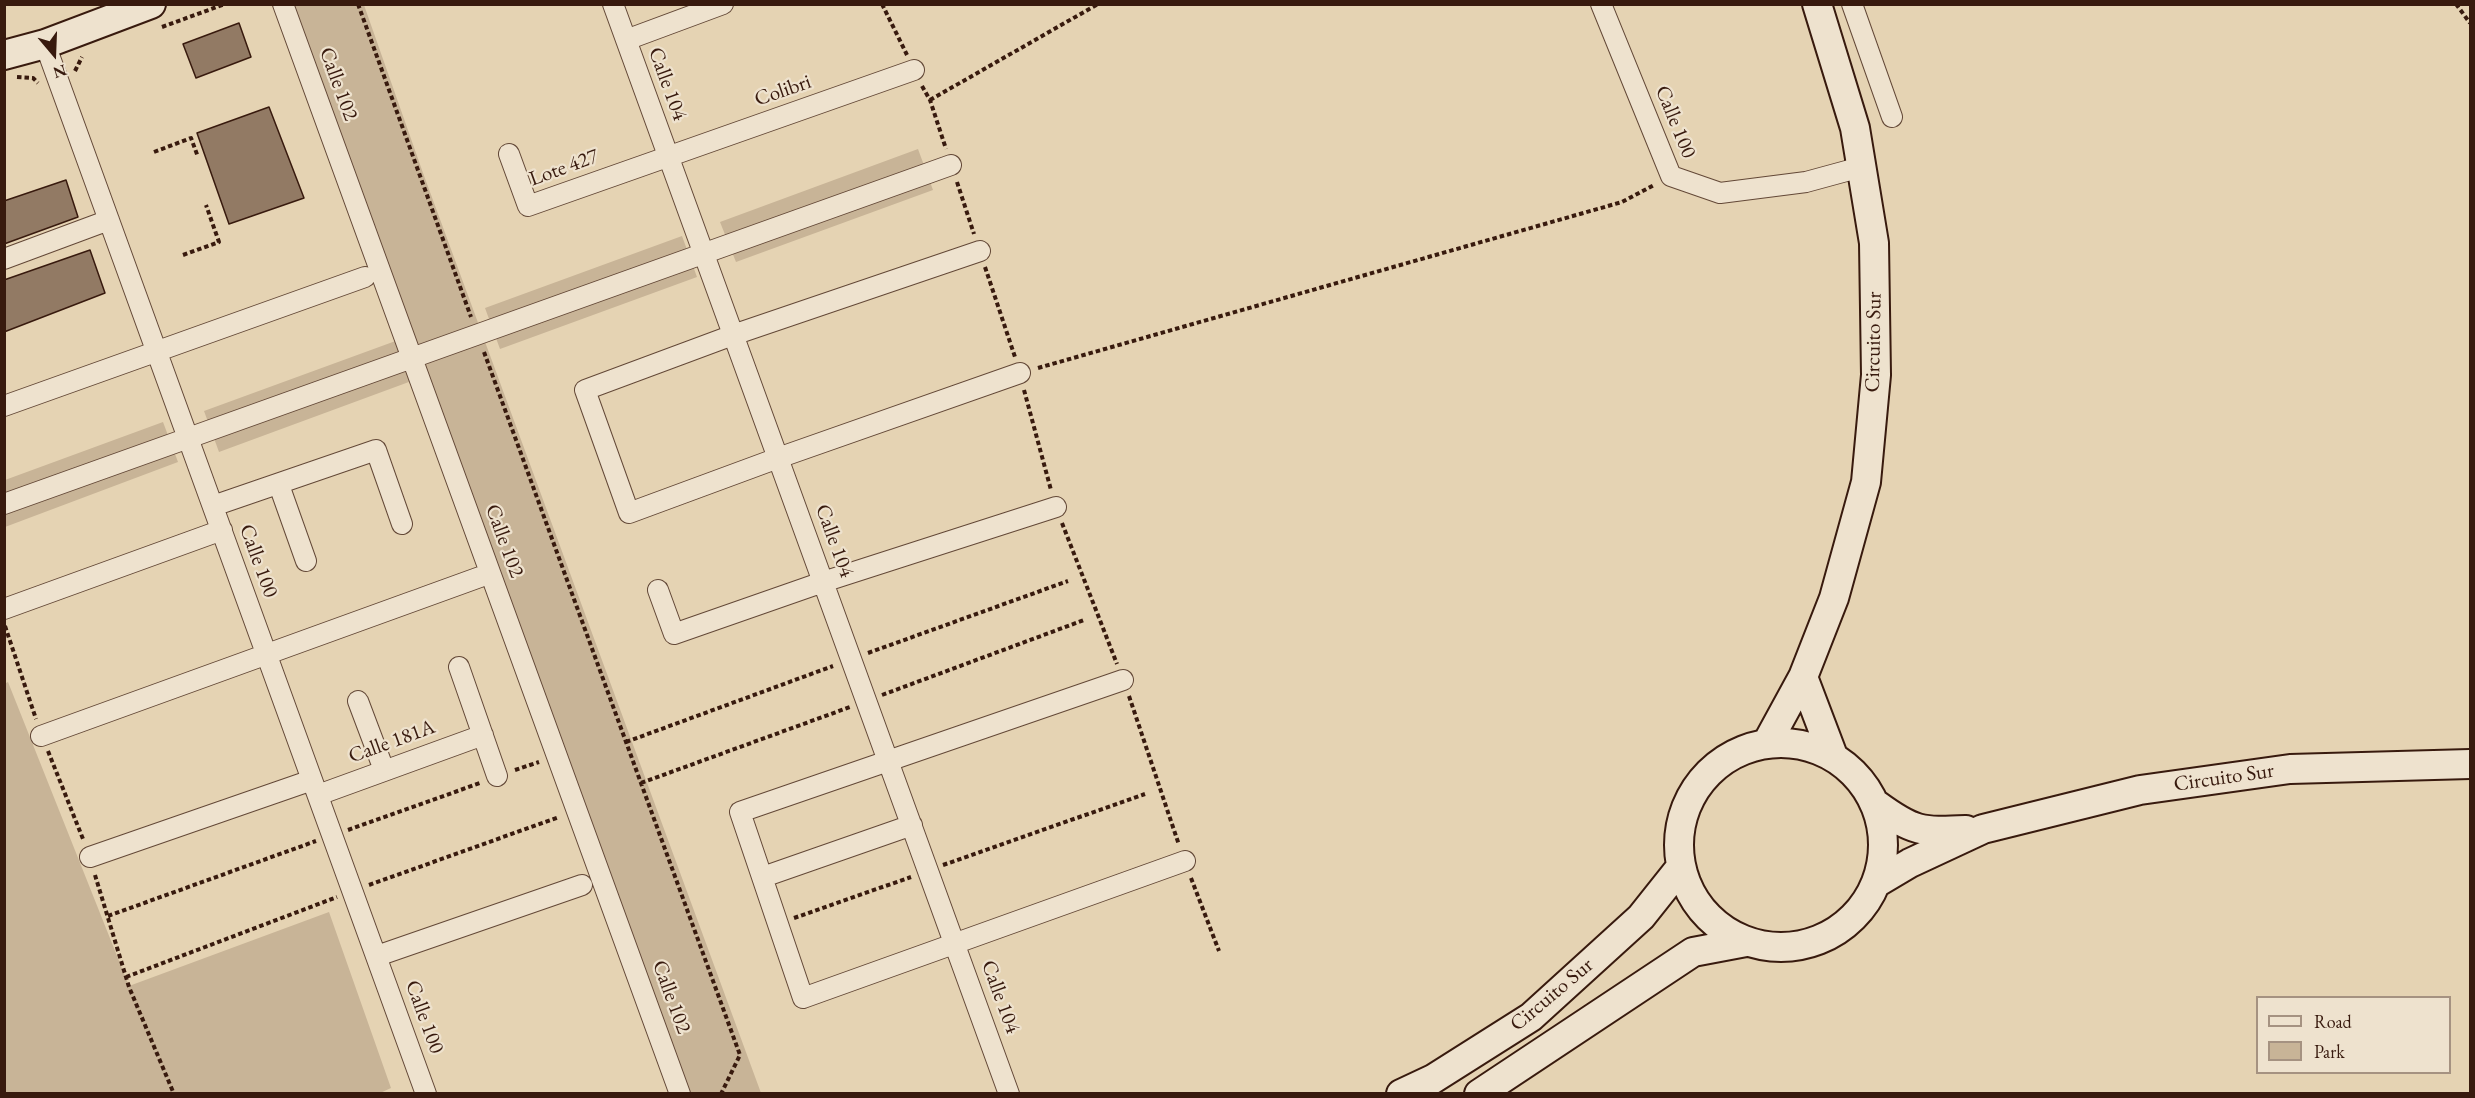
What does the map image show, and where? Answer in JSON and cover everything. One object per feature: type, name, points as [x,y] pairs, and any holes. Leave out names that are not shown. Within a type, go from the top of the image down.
[{"type":"street","points":[[10,66],[45,44],[151,4]]},
{"type":"street","name":"Calle 102","points":[[283,4],[680,1094]]},
{"type":"street","name":"Calle 104","points":[[613,4],[1009,1094]]},
{"type":"street","points":[[626,40],[723,4]]},
{"type":"street","name":"Calle 100","points":[[1601,4],[1671,176],[1720,193],[1806,182],[1861,167]]},
{"type":"street","name":"Circuito Sur","points":[[1767,743],[1803,677],[1834,598],[1866,482],[1876,375],[1874,243],[1855,128],[1817,4]]},
{"type":"street","points":[[1852,4],[1892,117]]},
{"type":"street","name":"Calle 100","points":[[45,44],[426,1094]]},
{"type":"street","name":"Colibri","points":[[668,156],[915,70]]},
{"type":"street","name":"Lote 427","points":[[509,154],[528,206],[668,156]]},
{"type":"street","points":[[4,504],[951,165]]},
{"type":"street","points":[[4,259],[109,220]]},
{"type":"street","points":[[980,252],[734,335],[585,390],[629,513],[1020,373]]},
{"type":"street","points":[[4,406],[365,277]]},
{"type":"street","points":[[213,506],[376,450],[402,524]]},
{"type":"street","points":[[279,485],[306,561]]},
{"type":"street","points":[[658,590],[674,634],[823,582],[1056,507]]},
{"type":"street","points":[[4,609],[222,530]]},
{"type":"street","points":[[41,736],[480,577]]},
{"type":"street","points":[[459,667],[497,776]]},
{"type":"street","points":[[1803,677],[1833,756]]},
{"type":"street","points":[[1123,680],[740,812],[803,998],[1185,861]]},
{"type":"street","points":[[358,701],[384,770]]},
{"type":"street","name":"Calle 181A","points":[[90,857],[315,787],[384,770],[483,735]]},
{"type":"street","points":[[1767,743],[1801,744],[1833,756],[1859,777],[1877,806],[1883,831],[1884,848],[1878,882],[1862,910],[1838,931],[1809,944],[1777,948],[1746,942],[1716,925],[1693,900],[1680,868],[1678,835],[1688,802],[1707,774],[1734,754],[1767,743]]},
{"type":"street","name":"Circuito Sur","points":[[1878,882],[1910,862],[1983,829],[2140,790],[2279,771],[2470,764]]},
{"type":"street","name":"Circuito Sur","points":[[1877,806],[1900,823],[1926,832],[1983,829]]},
{"type":"street","points":[[763,877],[912,825]]},
{"type":"street","name":"Circuito Sur","points":[[1401,1094],[1433,1079],[1531,1017],[1641,917],[1680,868]]},
{"type":"street","points":[[377,956],[582,885]]},
{"type":"street","name":"Circuito Sur","points":[[1479,1094],[1693,952],[1746,942]]},
{"type":"path","points":[[358,4],[740,1054],[721,1094]]},
{"type":"path","points":[[882,4],[930,100],[1020,373],[1056,507],[1123,680],[1185,861],[1219,951]]},
{"type":"path","points":[[930,100],[1098,4]]},
{"type":"path","points":[[2456,4],[2470,23]]},
{"type":"path","points":[[10,66],[33,78],[44,89]]},
{"type":"path","points":[[154,152],[190,138],[198,157]]},
{"type":"path","points":[[1020,373],[1622,202],[1671,176]]},
{"type":"path","points":[[183,255],[219,242],[206,205]]},
{"type":"path","points":[[779,924],[1145,794]]},
{"type":"green space","points":[[290,5],[364,5],[423,173],[761,1093],[685,1093]]},
{"type":"green space","points":[[918,149],[933,190],[736,262],[720,222]]},
{"type":"green space","points":[[682,236],[697,277],[500,349],[485,308]]},
{"type":"green space","points":[[401,339],[417,379],[219,452],[204,411]]},
{"type":"green space","points":[[163,422],[178,462],[5,527],[5,480]]},
{"type":"green space","points":[[8,682],[129,986],[329,912],[391,1088],[378,1094],[5,1093],[4,684]]},
{"type":"building","points":[[239,23],[251,57],[196,78],[183,44]]},
{"type":"building","points":[[269,107],[304,198],[229,224],[197,133]]},
{"type":"building","points":[[66,180],[78,217],[4,244],[4,201]]},
{"type":"building","points":[[90,250],[105,293],[4,332],[4,280]]}]
